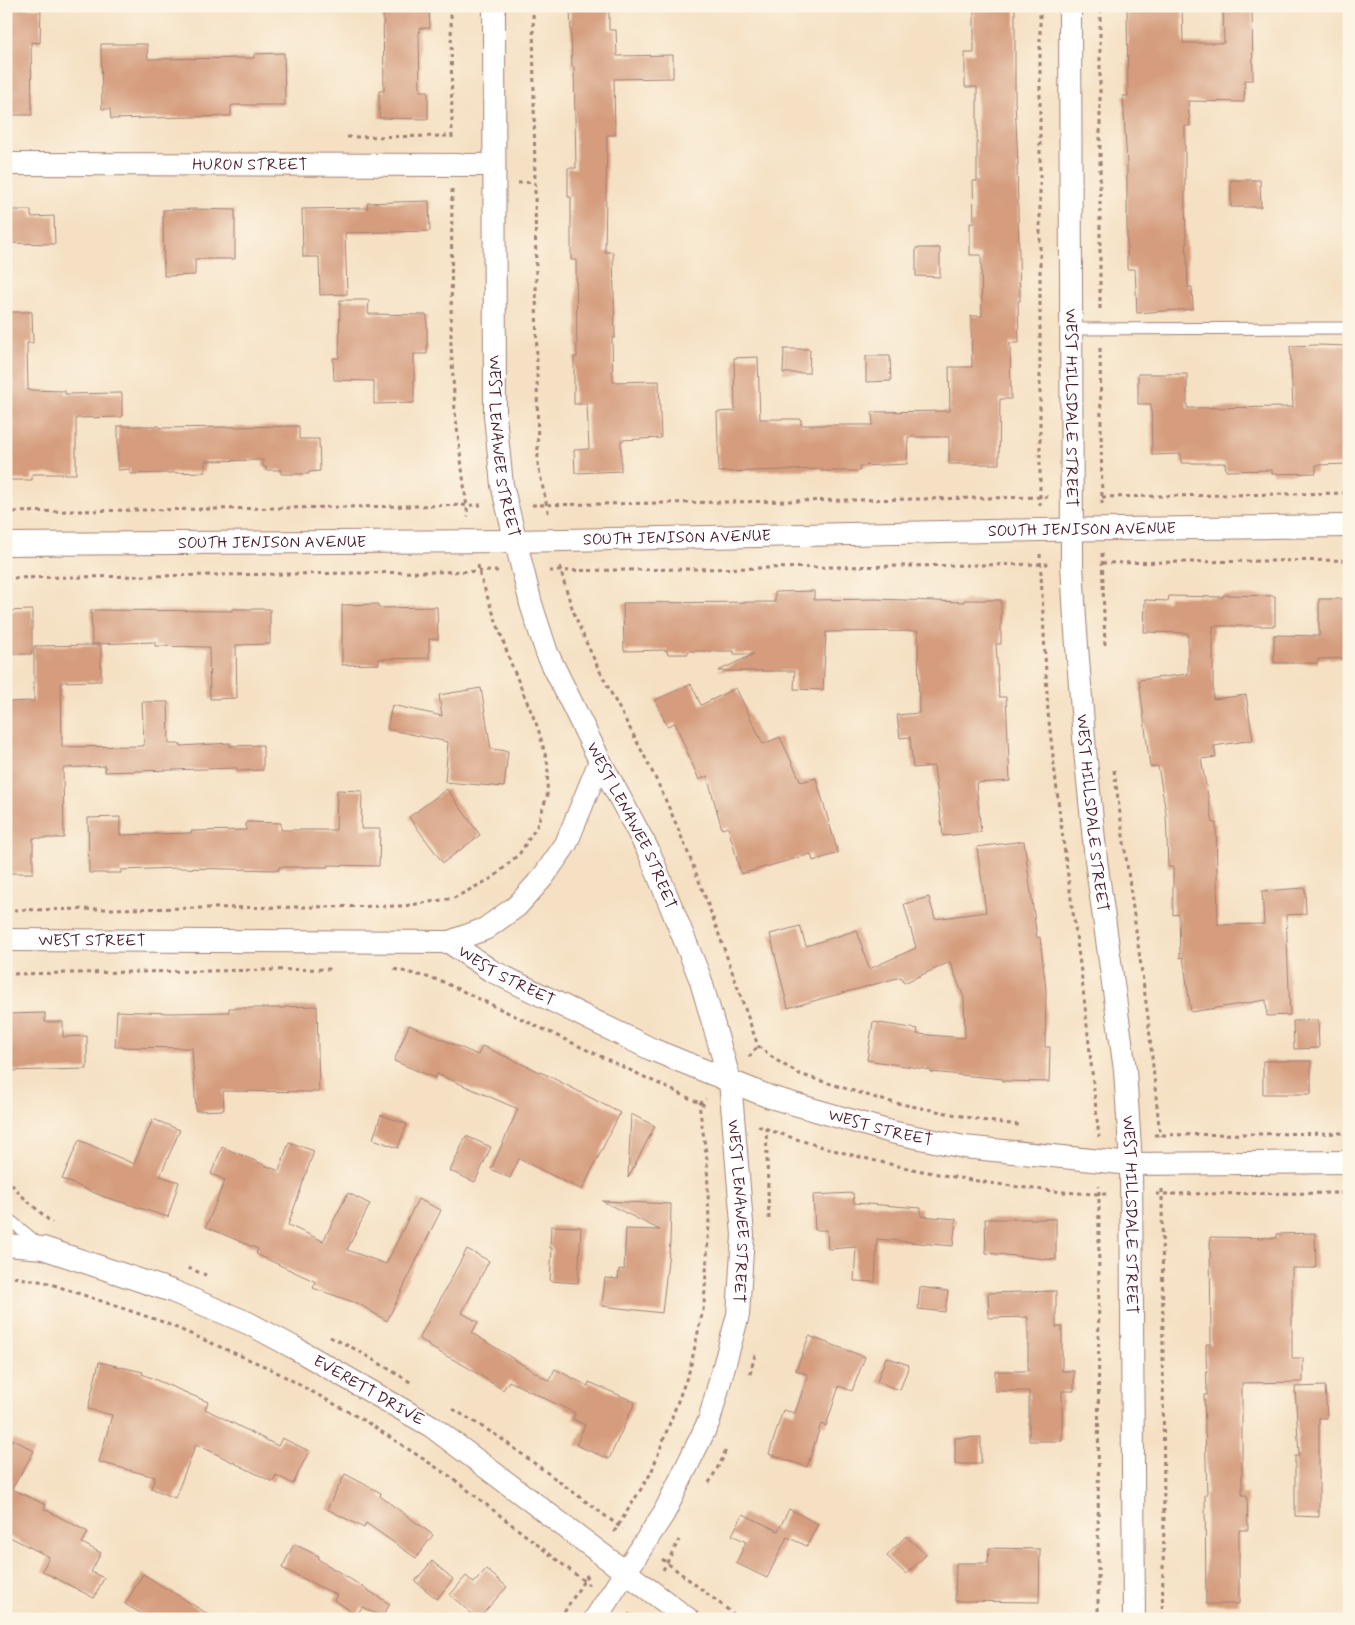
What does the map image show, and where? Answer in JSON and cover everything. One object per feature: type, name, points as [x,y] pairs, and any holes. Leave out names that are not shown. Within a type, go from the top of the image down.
[{"type":"street","name":"WEST LENAWEE STREET","points":[[494,6],[495,416],[502,485],[531,604],[547,653],[600,761],[648,852],[700,978],[730,1081],[743,1235],[738,1315],[709,1422],[664,1513],[595,1619]]},
{"type":"street","name":"WEST HILLSDALE STREET","points":[[1070,6],[1072,564],[1085,751],[1096,860],[1125,1070],[1131,1164],[1134,1619]]},
{"type":"street","name":"HURON STREET","points":[[6,164],[494,165]]},
{"type":"street","name":"SOUTH JENISON AVENUE","points":[[6,544],[515,541],[1349,526]]},
{"type":"street","name":"WEST STREET","points":[[6,940],[449,942],[485,929],[517,906],[543,877],[566,844],[600,761]]},
{"type":"street","name":"WEST STREET","points":[[449,942],[499,974],[652,1049],[770,1097],[891,1132],[955,1145],[1089,1161],[1131,1164],[1349,1162]]},
{"type":"street","name":"EVERETT DRIVE","points":[[6,1245],[43,1248],[172,1291],[248,1323],[292,1347],[431,1426],[688,1619]]},
{"type":"lane","points":[[1071,329],[1349,328]]},
{"type":"lane","points":[[6,1217],[43,1248]]},
{"type":"path","points":[[6,910],[404,906],[454,898],[494,877],[520,853],[537,826],[547,796],[548,765],[538,728],[512,666],[479,572],[467,506],[455,411],[451,344],[451,6]]},
{"type":"path","points":[[533,6],[538,465],[554,540],[566,589],[588,645],[661,790],[704,892],[758,1046],[799,1074],[886,1101],[987,1121],[1024,1126]]},
{"type":"path","points":[[1100,6],[1100,329],[1102,563],[1105,656]]},
{"type":"path","points":[[6,512],[1349,493]]},
{"type":"path","points":[[6,578],[1349,560]]},
{"type":"path","points":[[1114,768],[1148,1017],[1160,1135],[1164,1522],[1162,1619]]},
{"type":"path","points":[[560,1619],[651,1473],[690,1369],[704,1304],[709,1224],[707,1160],[699,1104],[730,1081],[758,1046]]},
{"type":"path","points":[[1090,1134],[1349,1133]]},
{"type":"path","points":[[6,1276],[45,1282],[163,1322],[271,1369],[365,1421],[451,1477],[584,1580]]},
{"type":"path","points":[[6,1610],[21,1619]]},
{"type":"building","points":[[383,6],[429,6],[430,28],[420,28],[419,34],[420,91],[428,91],[428,119],[379,118],[379,91],[384,91]]},
{"type":"building","points":[[570,6],[609,6],[609,30],[616,30],[617,56],[673,55],[673,78],[614,79],[615,135],[607,135],[605,252],[613,252],[615,338],[612,338],[613,382],[659,381],[661,438],[621,440],[621,471],[575,473],[574,450],[589,449],[587,404],[574,404],[574,357],[577,357],[576,260],[571,260],[571,197],[568,197],[568,168],[576,168],[574,67],[572,67]]},
{"type":"building","points":[[974,6],[1015,6],[1019,343],[1010,343],[1011,399],[1000,399],[999,464],[949,464],[949,437],[908,437],[907,464],[860,466],[860,471],[822,471],[822,469],[719,472],[717,412],[735,411],[734,358],[758,357],[760,419],[801,419],[801,425],[873,425],[872,412],[950,411],[949,367],[972,367],[971,316],[982,316],[981,255],[970,255],[970,223],[974,223],[973,181],[977,181],[977,87],[965,87],[965,53],[974,53]]},
{"type":"building","points":[[1127,6],[1182,6],[1183,43],[1224,43],[1223,6],[1252,6],[1253,80],[1245,80],[1244,102],[1188,101],[1190,126],[1185,126],[1185,205],[1188,287],[1192,287],[1193,309],[1137,313],[1135,269],[1127,269],[1127,165],[1123,96],[1128,96]]},
{"type":"building","points":[[6,8],[41,8],[40,43],[31,42],[32,115],[6,115]]},
{"type":"building","points":[[101,44],[147,44],[148,59],[254,58],[254,54],[284,53],[285,105],[234,105],[231,106],[231,116],[111,119],[110,109],[102,109]]},
{"type":"building","points":[[1231,180],[1260,180],[1261,207],[1231,207]]},
{"type":"building","points":[[429,201],[430,231],[345,233],[347,294],[320,295],[319,257],[303,257],[302,209],[368,208],[367,203]]},
{"type":"building","points":[[6,210],[31,210],[31,217],[54,216],[55,244],[6,243]]},
{"type":"building","points":[[163,210],[235,210],[235,259],[195,259],[195,275],[164,276]]},
{"type":"building","points":[[916,248],[940,248],[940,277],[916,276]]},
{"type":"building","points":[[340,300],[369,300],[368,314],[427,315],[427,354],[414,354],[414,403],[374,404],[374,381],[334,380],[333,358],[339,358]]},
{"type":"building","points":[[6,312],[32,312],[33,343],[27,343],[28,390],[65,391],[65,394],[122,393],[122,417],[76,418],[76,474],[32,474],[32,480],[8,480],[8,476],[6,476]]},
{"type":"building","points":[[1290,346],[1349,346],[1349,464],[1316,465],[1316,473],[1272,474],[1272,470],[1226,471],[1225,463],[1181,463],[1181,454],[1152,455],[1151,404],[1138,404],[1138,374],[1187,374],[1187,408],[1293,407]]},
{"type":"building","points":[[784,349],[810,349],[809,373],[783,373]]},
{"type":"building","points":[[866,356],[890,356],[891,381],[866,382]]},
{"type":"building","points":[[118,426],[159,426],[160,428],[299,426],[299,439],[319,439],[320,471],[309,472],[309,474],[281,474],[281,470],[266,470],[266,467],[263,467],[263,460],[205,461],[205,472],[130,474],[130,469],[118,470]]},
{"type":"building","points":[[814,591],[814,600],[875,599],[964,602],[964,600],[1001,600],[1001,644],[996,644],[999,697],[1006,697],[1010,781],[976,783],[981,832],[943,836],[934,766],[913,768],[910,737],[900,738],[897,715],[919,713],[918,631],[826,632],[823,690],[794,689],[795,671],[718,671],[754,654],[734,654],[734,651],[688,651],[688,654],[667,654],[667,650],[624,651],[623,603],[775,602],[775,592]]},
{"type":"building","points":[[1223,595],[1275,596],[1275,626],[1213,626],[1213,699],[1246,695],[1253,740],[1214,746],[1216,757],[1201,759],[1213,823],[1216,823],[1218,925],[1264,924],[1262,891],[1305,888],[1306,914],[1286,915],[1290,1015],[1267,1016],[1266,1000],[1191,1012],[1183,957],[1180,958],[1179,914],[1173,915],[1173,867],[1168,867],[1166,813],[1158,766],[1150,767],[1139,680],[1188,674],[1188,633],[1144,632],[1145,600],[1168,601],[1169,596],[1223,597]]},
{"type":"building","points":[[1319,599],[1349,599],[1349,658],[1318,659],[1318,663],[1274,663],[1274,635],[1319,636]]},
{"type":"building","points":[[378,604],[378,608],[437,607],[438,639],[429,639],[429,658],[379,659],[379,664],[342,665],[342,605]]},
{"type":"building","points":[[232,609],[270,609],[270,644],[236,645],[237,698],[210,699],[209,647],[155,646],[155,642],[92,644],[91,610],[232,611]]},
{"type":"building","points":[[32,610],[32,654],[6,654],[6,611]]},
{"type":"building","points":[[101,645],[101,681],[61,682],[62,747],[144,746],[142,702],[168,702],[169,744],[181,744],[181,746],[230,743],[230,746],[263,745],[263,770],[237,771],[237,768],[105,772],[105,766],[63,768],[64,838],[33,838],[33,873],[6,873],[6,702],[34,701],[34,646]]},
{"type":"building","points":[[691,684],[701,705],[736,688],[763,744],[780,737],[801,782],[816,778],[838,853],[813,861],[811,854],[741,874],[728,827],[722,829],[707,776],[699,780],[675,723],[667,726],[655,700]]},
{"type":"building","points":[[481,688],[491,749],[508,751],[504,787],[445,782],[448,742],[387,729],[392,705],[442,716],[439,695]]},
{"type":"building","points":[[447,789],[480,835],[443,863],[409,817]]},
{"type":"building","points":[[337,790],[362,791],[361,829],[380,829],[379,866],[328,865],[328,867],[279,867],[279,870],[178,868],[121,870],[121,873],[89,873],[88,818],[120,817],[120,835],[246,830],[246,822],[281,823],[281,830],[336,830]]},
{"type":"building","points":[[1024,841],[1037,938],[1040,937],[1046,990],[1045,1047],[1050,1047],[1049,1082],[1003,1081],[1003,1079],[931,1072],[931,1070],[867,1060],[873,1022],[918,1029],[917,1034],[965,1038],[964,998],[950,962],[904,983],[901,977],[788,1008],[770,934],[800,926],[806,946],[857,930],[869,969],[916,948],[904,904],[929,897],[935,919],[986,912],[977,847]]},
{"type":"building","points":[[317,1006],[319,1092],[223,1091],[224,1110],[196,1111],[192,1048],[115,1047],[117,1011],[170,1013],[229,1012],[229,1008]]},
{"type":"building","points":[[45,1013],[45,1022],[63,1022],[63,1037],[87,1036],[87,1069],[6,1071],[6,1014]]},
{"type":"building","points":[[1318,1020],[1319,1048],[1294,1049],[1293,1021]]},
{"type":"building","points":[[409,1025],[478,1055],[482,1046],[549,1076],[620,1113],[582,1190],[519,1159],[510,1178],[491,1169],[518,1109],[437,1074],[435,1078],[394,1061]]},
{"type":"building","points":[[1263,1061],[1311,1061],[1311,1094],[1263,1094]]},
{"type":"building","points":[[631,1114],[655,1126],[628,1178]]},
{"type":"building","points":[[381,1115],[407,1124],[398,1148],[373,1139]]},
{"type":"building","points":[[153,1119],[180,1130],[160,1176],[179,1182],[168,1217],[102,1196],[62,1179],[79,1140],[134,1164]]},
{"type":"building","points":[[466,1136],[491,1147],[475,1182],[450,1171]]},
{"type":"building","points":[[289,1142],[314,1151],[288,1225],[323,1241],[348,1193],[370,1204],[347,1250],[386,1264],[418,1199],[441,1210],[387,1321],[359,1304],[313,1288],[316,1282],[256,1254],[258,1249],[206,1227],[225,1180],[211,1174],[222,1147],[279,1171]]},
{"type":"building","points":[[853,1193],[854,1203],[921,1208],[921,1216],[956,1219],[953,1246],[877,1239],[875,1282],[854,1281],[856,1247],[828,1249],[827,1230],[815,1230],[813,1195]]},
{"type":"building","points":[[602,1201],[671,1204],[670,1243],[662,1313],[602,1306],[605,1278],[618,1279],[619,1269],[624,1270],[626,1229],[660,1230]]},
{"type":"building","points":[[985,1219],[1056,1219],[1056,1260],[986,1253]]},
{"type":"building","points":[[551,1226],[581,1227],[578,1283],[550,1281]]},
{"type":"building","points":[[1315,1233],[1316,1268],[1292,1268],[1292,1358],[1303,1358],[1303,1382],[1242,1383],[1242,1495],[1247,1495],[1248,1530],[1239,1530],[1239,1604],[1206,1604],[1205,1495],[1207,1495],[1204,1395],[1207,1395],[1206,1344],[1211,1344],[1210,1237],[1277,1238],[1277,1234]]},
{"type":"building","points":[[467,1249],[489,1261],[462,1313],[478,1322],[472,1333],[549,1381],[555,1369],[588,1386],[589,1382],[635,1402],[609,1459],[576,1445],[585,1425],[573,1419],[575,1413],[509,1381],[503,1390],[419,1339]]},
{"type":"building","points":[[920,1287],[948,1291],[945,1312],[918,1309]]},
{"type":"building","points":[[1056,1291],[1056,1327],[1062,1327],[1062,1371],[1074,1371],[1074,1391],[1062,1391],[1062,1441],[1029,1441],[1029,1391],[995,1391],[995,1371],[1028,1371],[1028,1317],[989,1318],[988,1293]]},
{"type":"building","points":[[809,1336],[865,1357],[852,1391],[839,1386],[826,1426],[821,1424],[807,1467],[769,1454],[783,1410],[795,1413],[808,1375],[796,1370]]},
{"type":"building","points":[[886,1357],[909,1365],[900,1390],[877,1382]]},
{"type":"building","points":[[99,1362],[143,1372],[142,1374],[208,1402],[205,1409],[278,1446],[282,1438],[309,1451],[293,1484],[276,1475],[273,1482],[196,1444],[175,1498],[151,1488],[155,1477],[99,1462],[112,1415],[88,1409]]},
{"type":"building","points":[[1325,1386],[1327,1418],[1319,1418],[1319,1517],[1295,1516],[1295,1456],[1299,1456],[1295,1387]]},
{"type":"building","points":[[981,1437],[981,1464],[955,1464],[955,1438]]},
{"type":"building","points":[[13,1439],[34,1451],[12,1489],[46,1505],[44,1509],[88,1532],[82,1543],[101,1553],[91,1572],[104,1578],[94,1598],[42,1571],[49,1557],[6,1535],[6,1450]]},
{"type":"building","points":[[345,1474],[381,1493],[380,1496],[433,1535],[416,1558],[366,1523],[364,1528],[327,1509]]},
{"type":"building","points":[[789,1509],[818,1524],[807,1546],[787,1537],[767,1578],[736,1563],[746,1542],[732,1535],[743,1514],[778,1531]]},
{"type":"building","points":[[906,1536],[926,1555],[906,1574],[887,1556]]},
{"type":"building","points":[[294,1544],[319,1556],[318,1559],[390,1604],[382,1617],[362,1607],[357,1615],[334,1600],[337,1595],[282,1568]]},
{"type":"building","points":[[989,1548],[1040,1549],[1039,1602],[955,1601],[956,1563],[988,1563]]},
{"type":"building","points":[[432,1561],[453,1579],[437,1599],[415,1581]]},
{"type":"building","points":[[486,1569],[507,1587],[478,1619],[450,1595],[466,1576],[474,1583]]},
{"type":"building","points":[[143,1574],[216,1619],[150,1619],[125,1604]]}]
